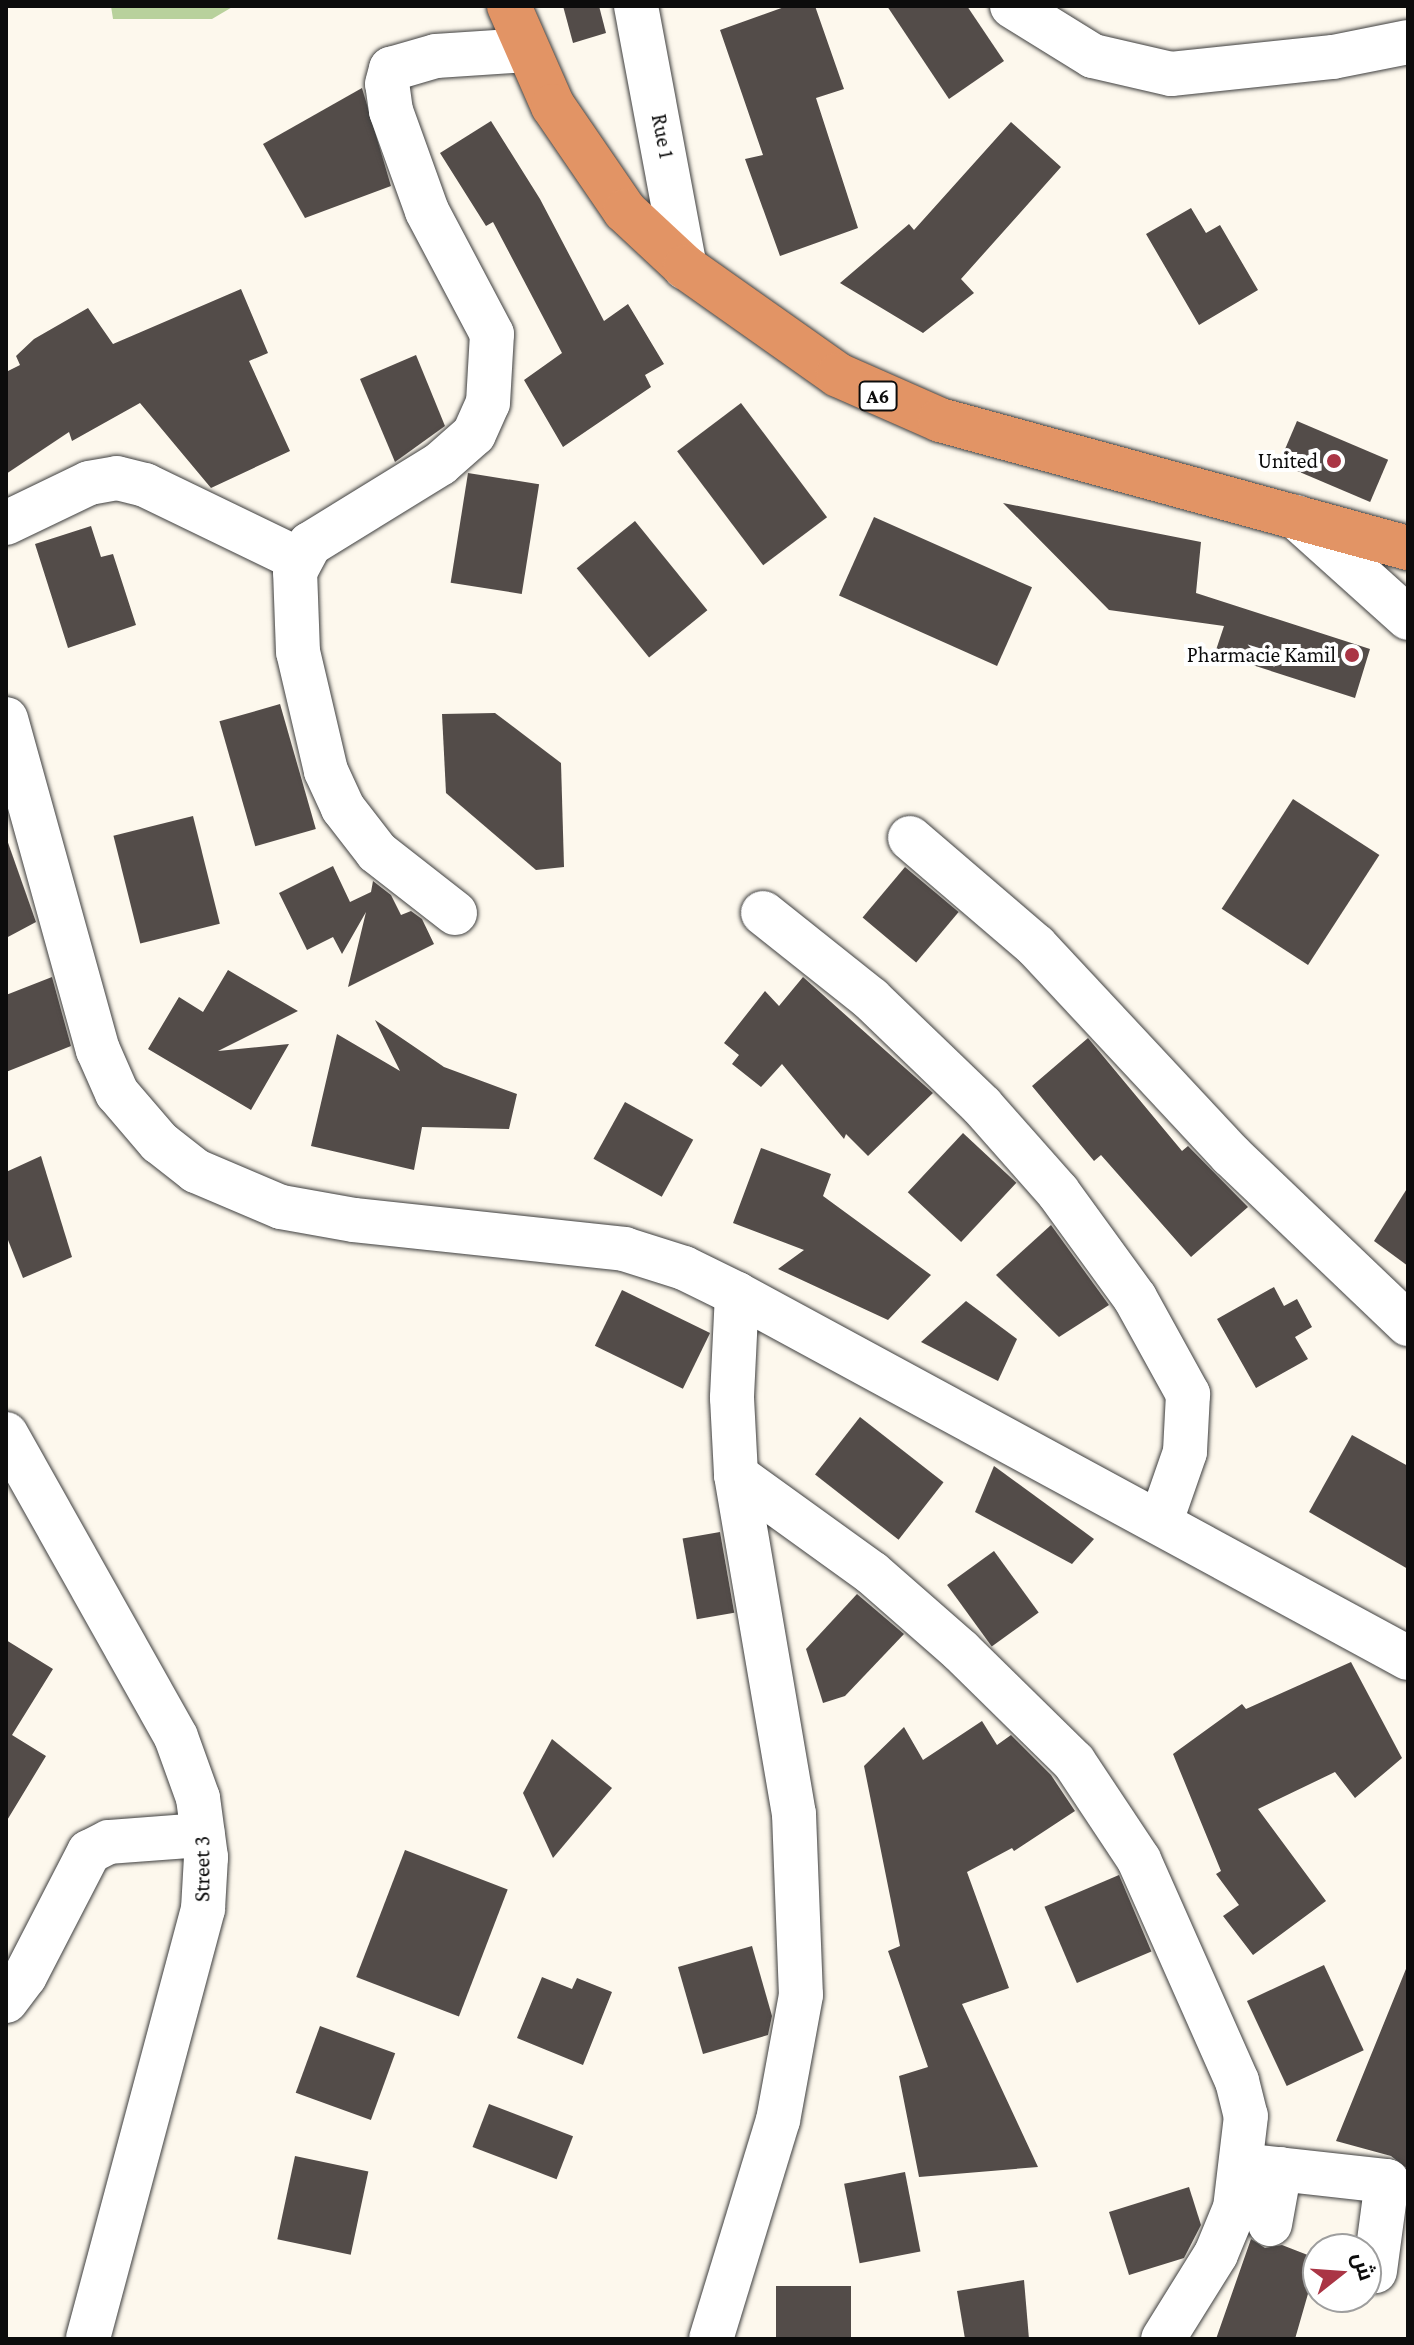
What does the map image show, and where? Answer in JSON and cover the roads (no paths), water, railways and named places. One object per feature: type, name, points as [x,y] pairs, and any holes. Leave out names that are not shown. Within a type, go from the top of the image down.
[{"type":"highway","name":"A6","points":[[509,6],[527,50],[588,161],[625,211],[685,267],[784,341],[897,405],[1408,548]]},
{"type":"street","name":"Rue 1","points":[[636,6],[685,267]]},
{"type":"street","points":[[1012,6],[1093,56],[1171,74],[1333,57],[1408,42]]},
{"type":"street","points":[[455,913],[377,852],[343,808],[326,771],[298,652],[293,596],[298,559],[310,544],[440,464],[474,434],[488,403],[492,334],[427,211],[391,111],[387,84],[391,69],[436,56],[527,50]]},
{"type":"street","points":[[6,523],[89,483],[126,479],[298,559]]},
{"type":"street","points":[[1296,517],[1408,618]]},
{"type":"street","points":[[6,719],[98,1050],[117,1093],[159,1142],[196,1171],[281,1207],[354,1220],[624,1249],[684,1268],[1161,1521],[1408,1658]]},
{"type":"street","points":[[910,838],[1036,946],[1231,1155],[1408,1324]]},
{"type":"street","points":[[763,913],[871,999],[982,1106],[1058,1192],[1135,1298],[1188,1394],[1185,1452],[1161,1521]]},
{"type":"street","points":[[711,2339],[778,2120],[801,1995],[794,1814],[736,1475],[732,1398],[737,1294]]},
{"type":"street","name":"Street 3","points":[[6,1434],[176,1737],[198,1798],[203,1835],[203,1909],[88,2339]]},
{"type":"street","points":[[736,1475],[872,1573],[961,1651],[1074,1762],[1110,1810],[1185,1957],[1237,2081],[1261,2167],[1270,2224]]},
{"type":"street","points":[[6,2001],[25,1976],[89,1852],[109,1842],[203,1835]]},
{"type":"street","points":[[1261,2167],[1387,2181],[1380,2233]]},
{"type":"street","points":[[1163,2339],[1216,2254],[1235,2208],[1261,2167]]},
{"type":"place","name":"United","points":[[1334,461]]},
{"type":"place","name":"Pharmacie Kamil","points":[[1352,655]]}]
